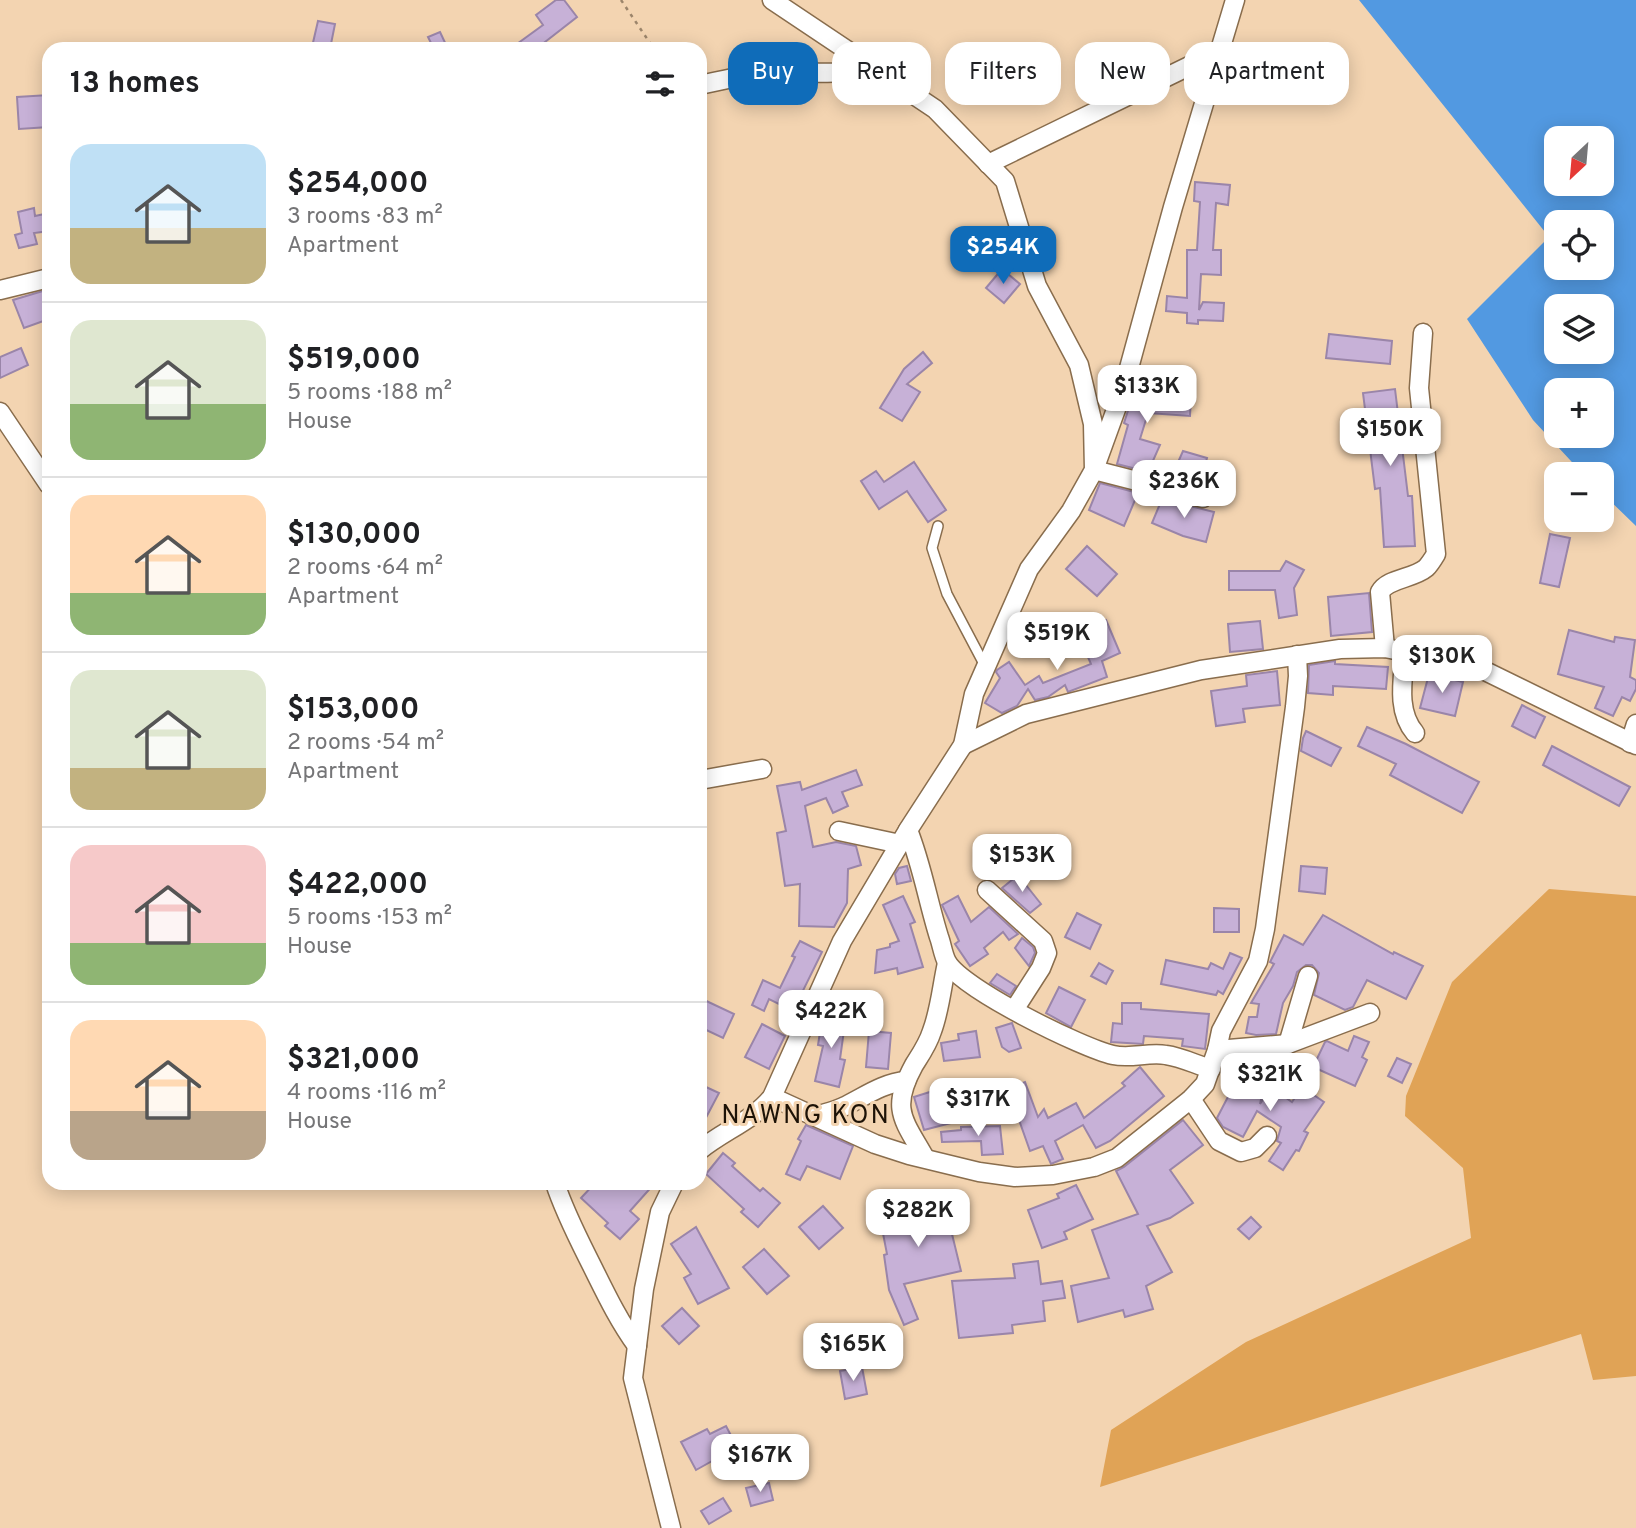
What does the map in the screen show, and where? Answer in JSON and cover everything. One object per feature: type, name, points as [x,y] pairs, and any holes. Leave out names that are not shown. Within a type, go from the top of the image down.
[{"type":"street","points":[[772,0],[834,42]]},
{"type":"street","points":[[1223,42],[1235,0]]},
{"type":"street","points":[[988,164],[1184,69]]},
{"type":"street","points":[[707,83],[746,75],[832,71]]},
{"type":"street","points":[[929,105],[1005,181],[1037,286],[1079,365],[1093,424],[1094,470]]},
{"type":"street","points":[[707,1145],[760,1110],[772,1097],[842,941],[963,745],[974,694],[1029,569],[1071,511],[1094,470],[1123,390],[1204,105]]},
{"type":"street","points":[[0,290],[42,280]]},
{"type":"street","points":[[1385,648],[1380,592],[1384,585],[1428,567],[1436,554],[1419,388],[1423,333]]},
{"type":"street","points":[[0,412],[42,475]]},
{"type":"street","points":[[1094,470],[1203,498]]},
{"type":"street","points":[[963,745],[1027,713],[1200,670],[1340,649],[1385,648],[1475,666],[1633,744],[1636,724]]},
{"type":"street","points":[[1405,652],[1402,704],[1406,723],[1415,733]]},
{"type":"street","points":[[772,1097],[875,1144],[979,1172],[1015,1177],[1053,1175],[1094,1167],[1117,1158],[1191,1099],[1205,1084],[1221,1031],[1258,961],[1265,929],[1296,697],[1297,655]]},
{"type":"street","points":[[707,779],[762,769]]},
{"type":"street","points":[[839,831],[904,837],[918,857],[928,904],[947,963],[962,978],[1014,1010],[1092,1049],[1134,1057],[1167,1055],[1211,1069]]},
{"type":"street","points":[[987,890],[1043,941],[1046,953],[1041,968],[1014,1010]]},
{"type":"street","points":[[925,1158],[903,1119],[900,1109],[901,1096],[906,1081],[932,1033],[947,963]]},
{"type":"street","points":[[1288,1044],[1308,976]]},
{"type":"street","points":[[1217,1050],[1288,1044],[1370,1013]]},
{"type":"street","points":[[816,1116],[844,1107],[891,1084],[906,1081]]},
{"type":"street","points":[[1191,1099],[1219,1141],[1241,1152],[1255,1148],[1267,1136]]},
{"type":"street","points":[[558,1190],[603,1289],[623,1327],[637,1346]]},
{"type":"street","points":[[671,1190],[660,1212],[644,1289],[633,1378],[671,1528]]},
{"type":"lane","points":[[938,526],[932,548],[939,571],[947,594],[986,667]]},
{"type":"path","points":[[621,0],[649,42]]},
{"type":"shaded area","points":[[1549,889],[1636,896],[1636,1376],[1593,1380],[1581,1334],[1100,1487],[1111,1430],[1246,1342],[1471,1238],[1463,1168],[1405,1116],[1406,1096],[1452,982]]},
{"type":"water","points":[[1359,0],[1636,0],[1636,526],[1614,505],[1614,462],[1572,462],[1559,448],[1614,448],[1614,378],[1544,378],[1544,432],[1533,420],[1467,319],[1544,242],[1544,280],[1614,280],[1614,210],[1544,210],[1544,231]]},
{"type":"building","points":[[556,0],[564,0],[577,17],[545,42],[520,42],[543,25],[536,15]]},
{"type":"building","points":[[318,21],[335,24],[331,42],[313,42]]},
{"type":"building","points":[[440,32],[445,42],[430,42],[428,37]]},
{"type":"building","points":[[42,95],[42,127],[19,129],[17,97]]},
{"type":"building","points":[[1195,182],[1230,185],[1228,205],[1216,203],[1213,250],[1221,250],[1221,275],[1201,274],[1199,310],[1203,302],[1224,303],[1223,321],[1198,320],[1198,324],[1187,323],[1187,313],[1166,311],[1167,296],[1187,298],[1187,250],[1197,250],[1200,202],[1194,201]]},
{"type":"building","points":[[34,208],[35,216],[42,214],[42,232],[34,233],[37,244],[19,248],[15,235],[22,233],[18,212]]},
{"type":"building","points":[[1002,269],[1020,284],[1004,303],[986,288]]},
{"type":"building","points":[[42,291],[42,322],[24,328],[13,300]]},
{"type":"building","points":[[1329,334],[1392,341],[1390,364],[1326,358]]},
{"type":"building","points":[[21,348],[28,365],[0,378],[0,357]]},
{"type":"building","points":[[923,352],[932,363],[907,384],[920,392],[902,421],[880,408],[904,369]]},
{"type":"building","points":[[1136,386],[1163,394],[1191,396],[1190,416],[1148,413],[1140,439],[1160,445],[1148,472],[1117,464],[1128,425],[1124,423]]},
{"type":"building","points":[[1395,389],[1408,496],[1412,496],[1415,546],[1384,547],[1380,488],[1375,489],[1363,393]]},
{"type":"building","points":[[1183,451],[1207,458],[1200,485],[1171,478]]},
{"type":"building","points":[[914,462],[946,510],[928,522],[907,491],[879,509],[861,481],[876,471],[884,482]]},
{"type":"building","points":[[1100,483],[1138,493],[1124,526],[1089,510]]},
{"type":"building","points":[[1162,499],[1214,512],[1206,542],[1152,523]]},
{"type":"building","points":[[1550,534],[1570,538],[1559,587],[1540,583]]},
{"type":"building","points":[[1087,546],[1117,574],[1097,596],[1066,569]]},
{"type":"building","points":[[1286,561],[1304,570],[1294,588],[1297,615],[1279,618],[1275,590],[1229,590],[1229,571],[1280,571]]},
{"type":"building","points":[[1369,593],[1372,632],[1331,636],[1328,597]]},
{"type":"building","points":[[1106,620],[1120,653],[1102,661],[1107,677],[1068,692],[1065,685],[1048,697],[1035,700],[1028,689],[1017,706],[1002,713],[985,703],[1000,678],[997,670],[1009,662],[1025,685],[1039,676],[1043,683],[1091,664],[1077,632]]},
{"type":"building","points":[[1260,621],[1263,649],[1230,652],[1228,624]]},
{"type":"building","points":[[1569,630],[1614,642],[1615,637],[1635,640],[1630,677],[1636,680],[1636,689],[1630,701],[1622,697],[1613,716],[1595,708],[1604,687],[1558,674]]},
{"type":"building","points":[[1335,661],[1335,664],[1388,667],[1386,689],[1333,686],[1333,695],[1308,693],[1309,665]]},
{"type":"building","points":[[1277,671],[1280,705],[1243,709],[1245,722],[1216,726],[1211,691],[1247,686],[1246,675]]},
{"type":"building","points":[[1429,674],[1463,682],[1455,716],[1420,708]]},
{"type":"building","points":[[1522,705],[1545,717],[1535,738],[1512,726]]},
{"type":"building","points":[[1367,727],[1479,782],[1462,813],[1390,775],[1396,764],[1358,746]]},
{"type":"building","points":[[1306,731],[1341,748],[1331,766],[1301,751]]},
{"type":"building","points":[[1552,746],[1630,787],[1619,806],[1543,765]]},
{"type":"building","points":[[856,770],[862,785],[842,792],[848,806],[833,813],[826,798],[805,806],[813,847],[836,842],[856,846],[861,865],[848,869],[847,903],[834,927],[799,926],[800,884],[785,886],[777,833],[786,831],[777,786],[800,782],[802,790]]},
{"type":"building","points":[[907,866],[911,881],[897,884],[895,874],[899,868]]},
{"type":"building","points":[[1301,866],[1327,868],[1325,894],[1299,891]]},
{"type":"building","points":[[1018,875],[1041,904],[1030,913],[1002,888]]},
{"type":"building","points":[[903,896],[915,922],[910,924],[923,967],[898,974],[897,968],[875,973],[877,950],[890,947],[890,944],[899,941],[883,905]]},
{"type":"building","points":[[958,896],[971,922],[989,907],[1018,934],[1009,940],[1003,932],[984,948],[988,954],[970,966],[955,944],[959,941],[942,905]]},
{"type":"building","points":[[1214,908],[1239,909],[1239,932],[1214,932]]},
{"type":"building","points":[[1077,913],[1101,925],[1090,949],[1065,937]]},
{"type":"building","points":[[1323,915],[1393,954],[1394,952],[1423,966],[1406,999],[1367,980],[1353,1007],[1345,1010],[1314,995],[1319,973],[1312,965],[1306,965],[1297,972],[1293,986],[1283,1003],[1276,1034],[1246,1033],[1249,1017],[1257,1017],[1259,1004],[1251,1003],[1274,964],[1270,962],[1284,935],[1303,945]]},
{"type":"building","points":[[1022,938],[1033,947],[1035,953],[1029,966],[1015,948]]},
{"type":"building","points":[[800,941],[822,952],[793,1011],[769,999],[764,1011],[752,1005],[763,980],[780,988]]},
{"type":"building","points":[[1230,953],[1242,958],[1223,994],[1218,991],[1216,995],[1161,984],[1166,960],[1208,969],[1211,963],[1223,969]]},
{"type":"building","points":[[1099,963],[1113,971],[1106,984],[1091,976]]},
{"type":"building","points":[[997,974],[1016,986],[1010,995],[990,983]]},
{"type":"building","points":[[1059,987],[1085,1000],[1071,1027],[1046,1013]]},
{"type":"building","points":[[707,1001],[734,1014],[723,1038],[707,1030]]},
{"type":"building","points":[[1122,1003],[1141,1003],[1141,1009],[1209,1014],[1205,1049],[1182,1046],[1183,1039],[1144,1036],[1143,1044],[1111,1042],[1113,1023],[1122,1024]]},
{"type":"building","points":[[823,1013],[846,1016],[840,1059],[845,1060],[839,1087],[815,1081],[823,1046],[818,1045]]},
{"type":"building","points":[[1012,1023],[1021,1048],[1009,1052],[1002,1047],[996,1028]]},
{"type":"building","points":[[762,1024],[785,1036],[769,1069],[745,1057]]},
{"type":"building","points":[[869,1031],[891,1033],[888,1069],[866,1067]]},
{"type":"building","points":[[976,1031],[980,1057],[944,1061],[941,1043],[959,1040],[958,1034]]},
{"type":"building","points":[[1354,1036],[1369,1042],[1362,1057],[1367,1060],[1355,1086],[1313,1067],[1325,1042],[1348,1051]]},
{"type":"building","points":[[1397,1058],[1411,1064],[1402,1083],[1388,1076]]},
{"type":"building","points":[[1140,1067],[1164,1096],[1110,1141],[1096,1148],[1083,1125],[1055,1141],[1063,1159],[1051,1164],[1043,1146],[1030,1151],[1008,1089],[1025,1082],[1038,1117],[1044,1109],[1048,1118],[1076,1103],[1084,1118],[1125,1086],[1122,1083]]},
{"type":"building","points":[[1244,1067],[1265,1082],[1260,1104],[1271,1087],[1292,1102],[1302,1087],[1324,1102],[1304,1131],[1308,1133],[1299,1151],[1296,1150],[1283,1170],[1269,1161],[1281,1143],[1277,1141],[1281,1127],[1257,1111],[1243,1137],[1223,1127],[1217,1118],[1231,1091],[1228,1090]]},
{"type":"building","points":[[707,1087],[719,1093],[707,1116]]},
{"type":"building","points":[[964,1089],[970,1118],[924,1130],[914,1097],[936,1090],[937,1095]]},
{"type":"building","points":[[1183,1120],[1203,1145],[1170,1170],[1193,1203],[1170,1218],[1147,1226],[1172,1272],[1146,1286],[1153,1309],[1125,1317],[1123,1310],[1078,1322],[1071,1286],[1109,1278],[1092,1230],[1138,1214],[1116,1171]]},
{"type":"building","points":[[806,1125],[853,1146],[840,1179],[807,1166],[800,1180],[786,1174],[801,1141],[798,1139]]},
{"type":"building","points":[[1000,1126],[1003,1154],[982,1155],[981,1141],[942,1142],[941,1132],[961,1130],[961,1127]]},
{"type":"building","points":[[723,1153],[735,1163],[732,1166],[760,1191],[763,1188],[780,1203],[758,1227],[741,1212],[744,1209],[707,1173]]},
{"type":"building","points":[[1076,1185],[1093,1219],[1064,1232],[1067,1239],[1042,1248],[1028,1210],[1059,1198],[1057,1194]]},
{"type":"building","points":[[588,1190],[649,1190],[630,1211],[639,1219],[620,1239],[605,1226],[608,1223],[581,1198]]},
{"type":"building","points":[[942,1193],[961,1271],[904,1284],[918,1319],[904,1325],[889,1290],[884,1255],[887,1254],[880,1218],[908,1212],[906,1202]]},
{"type":"building","points":[[823,1206],[843,1228],[819,1249],[799,1227]]},
{"type":"building","points":[[1251,1217],[1261,1227],[1249,1239],[1238,1229]]},
{"type":"building","points":[[696,1227],[729,1288],[698,1304],[684,1278],[691,1274],[671,1244]]},
{"type":"building","points":[[764,1249],[789,1276],[767,1294],[743,1267]]},
{"type":"building","points":[[1038,1261],[1041,1284],[1062,1281],[1065,1298],[1043,1301],[1045,1321],[1012,1325],[1013,1333],[959,1338],[952,1281],[1015,1278],[1013,1264]]},
{"type":"building","points":[[682,1308],[699,1326],[679,1344],[662,1326]]},
{"type":"building","points":[[862,1367],[867,1394],[845,1399],[840,1371]]},
{"type":"building","points":[[726,1426],[737,1447],[696,1470],[681,1442],[707,1429],[710,1434]]},
{"type":"building","points":[[769,1483],[773,1500],[751,1506],[746,1488]]},
{"type":"building","points":[[723,1498],[731,1511],[709,1524],[701,1511]]},
{"type":"district","name":"NAWNG KON","points":[[806,1114]]}]
